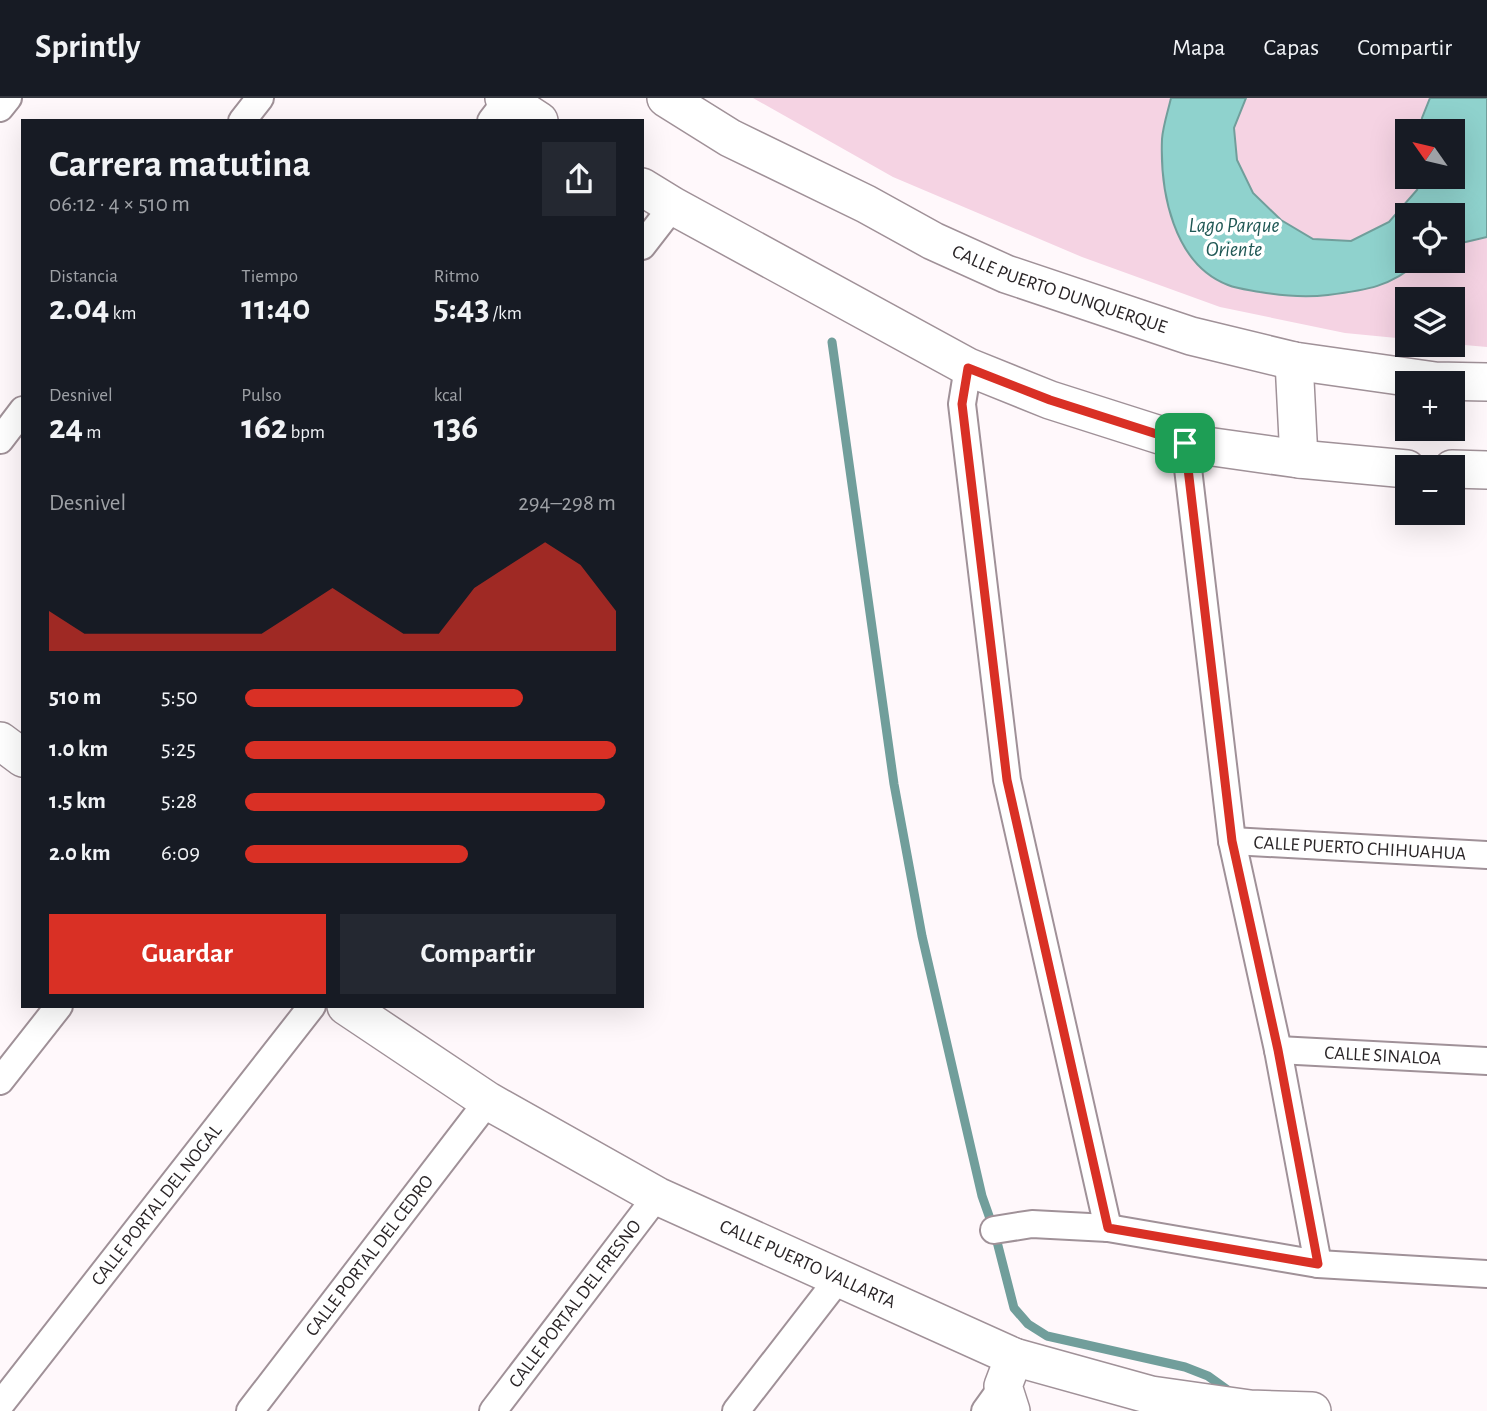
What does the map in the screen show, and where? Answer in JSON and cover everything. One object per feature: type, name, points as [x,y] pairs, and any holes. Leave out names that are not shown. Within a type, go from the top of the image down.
[{"type":"main road","name":"CALLE PUERTO DUNQUERQUE","points":[[666,98],[730,138],[866,204],[933,241],[1006,274],[1191,336],[1294,361],[1435,381],[1487,382]]},
{"type":"main road","points":[[500,106],[534,119]]},
{"type":"main road","points":[[644,188],[968,368],[1050,400],[1185,443],[1299,459],[1395,468]]},
{"type":"main road","points":[[1294,361],[1299,459]]},
{"type":"main road","points":[[1465,469],[1487,470]]},
{"type":"main road","name":"CALLE PUERTO VALLARTA","points":[[349,1008],[488,1101],[657,1196],[839,1278],[1003,1391],[1151,1395],[1251,1410],[1312,1411]]},
{"type":"street","points":[[0,108],[8,98]]},
{"type":"street","points":[[244,119],[260,98]]},
{"type":"street","points":[[644,243],[673,206]]},
{"type":"street","points":[[968,368],[962,404],[1007,780],[1108,1228]]},
{"type":"street","points":[[0,440],[21,413]]},
{"type":"street","points":[[1185,443],[1232,841],[1278,1050],[1318,1264]]},
{"type":"street","name":"CALLE PUERTO CHIHUAHUA","points":[[1232,841],[1487,855]]},
{"type":"street","points":[[0,1081],[57,1008]]},
{"type":"street","name":"CALLE PORTAL DEL NOGAL","points":[[0,1405],[310,1008]]},
{"type":"street","name":"CALLE SINALOA","points":[[1278,1050],[1487,1061]]},
{"type":"street","name":"CALLE PORTAL DEL CEDRO","points":[[250,1411],[488,1101]]},
{"type":"street","name":"CALLE PORTAL DEL FRESNO","points":[[493,1411],[657,1196]]},
{"type":"street","points":[[994,1230],[1032,1224],[1108,1228],[1318,1264],[1487,1274]]},
{"type":"street","points":[[736,1411],[839,1278]]},
{"type":"shaded area","points":[[753,98],[1487,98],[1487,347],[1465,345],[1465,287],[1395,287],[1395,338],[1345,333],[1220,307],[1082,257],[893,177]]},
{"type":"water","name":"Lago Parque Oriente","points":[[1171,98],[1246,98],[1234,128],[1237,160],[1253,193],[1281,220],[1313,239],[1351,241],[1389,222],[1395,215],[1395,273],[1404,273],[1377,286],[1310,296],[1277,295],[1240,288],[1209,275],[1194,261],[1174,224],[1164,181],[1163,134]]},
{"type":"water","name":"Lago Parque Oriente","points":[[1430,98],[1487,98],[1487,237],[1465,242],[1465,203],[1406,203],[1417,189],[1465,189],[1465,119],[1422,119]]},
{"type":"waterway","points":[[832,342],[894,784],[922,936],[982,1196],[994,1230],[1014,1308],[1028,1324],[1047,1336],[1185,1367],[1208,1376],[1233,1394]]},
{"type":"route","points":[[968,368],[1050,400],[1185,443],[1232,841],[1278,1050],[1318,1264],[1108,1228],[1007,780],[962,404],[968,368]]}]
